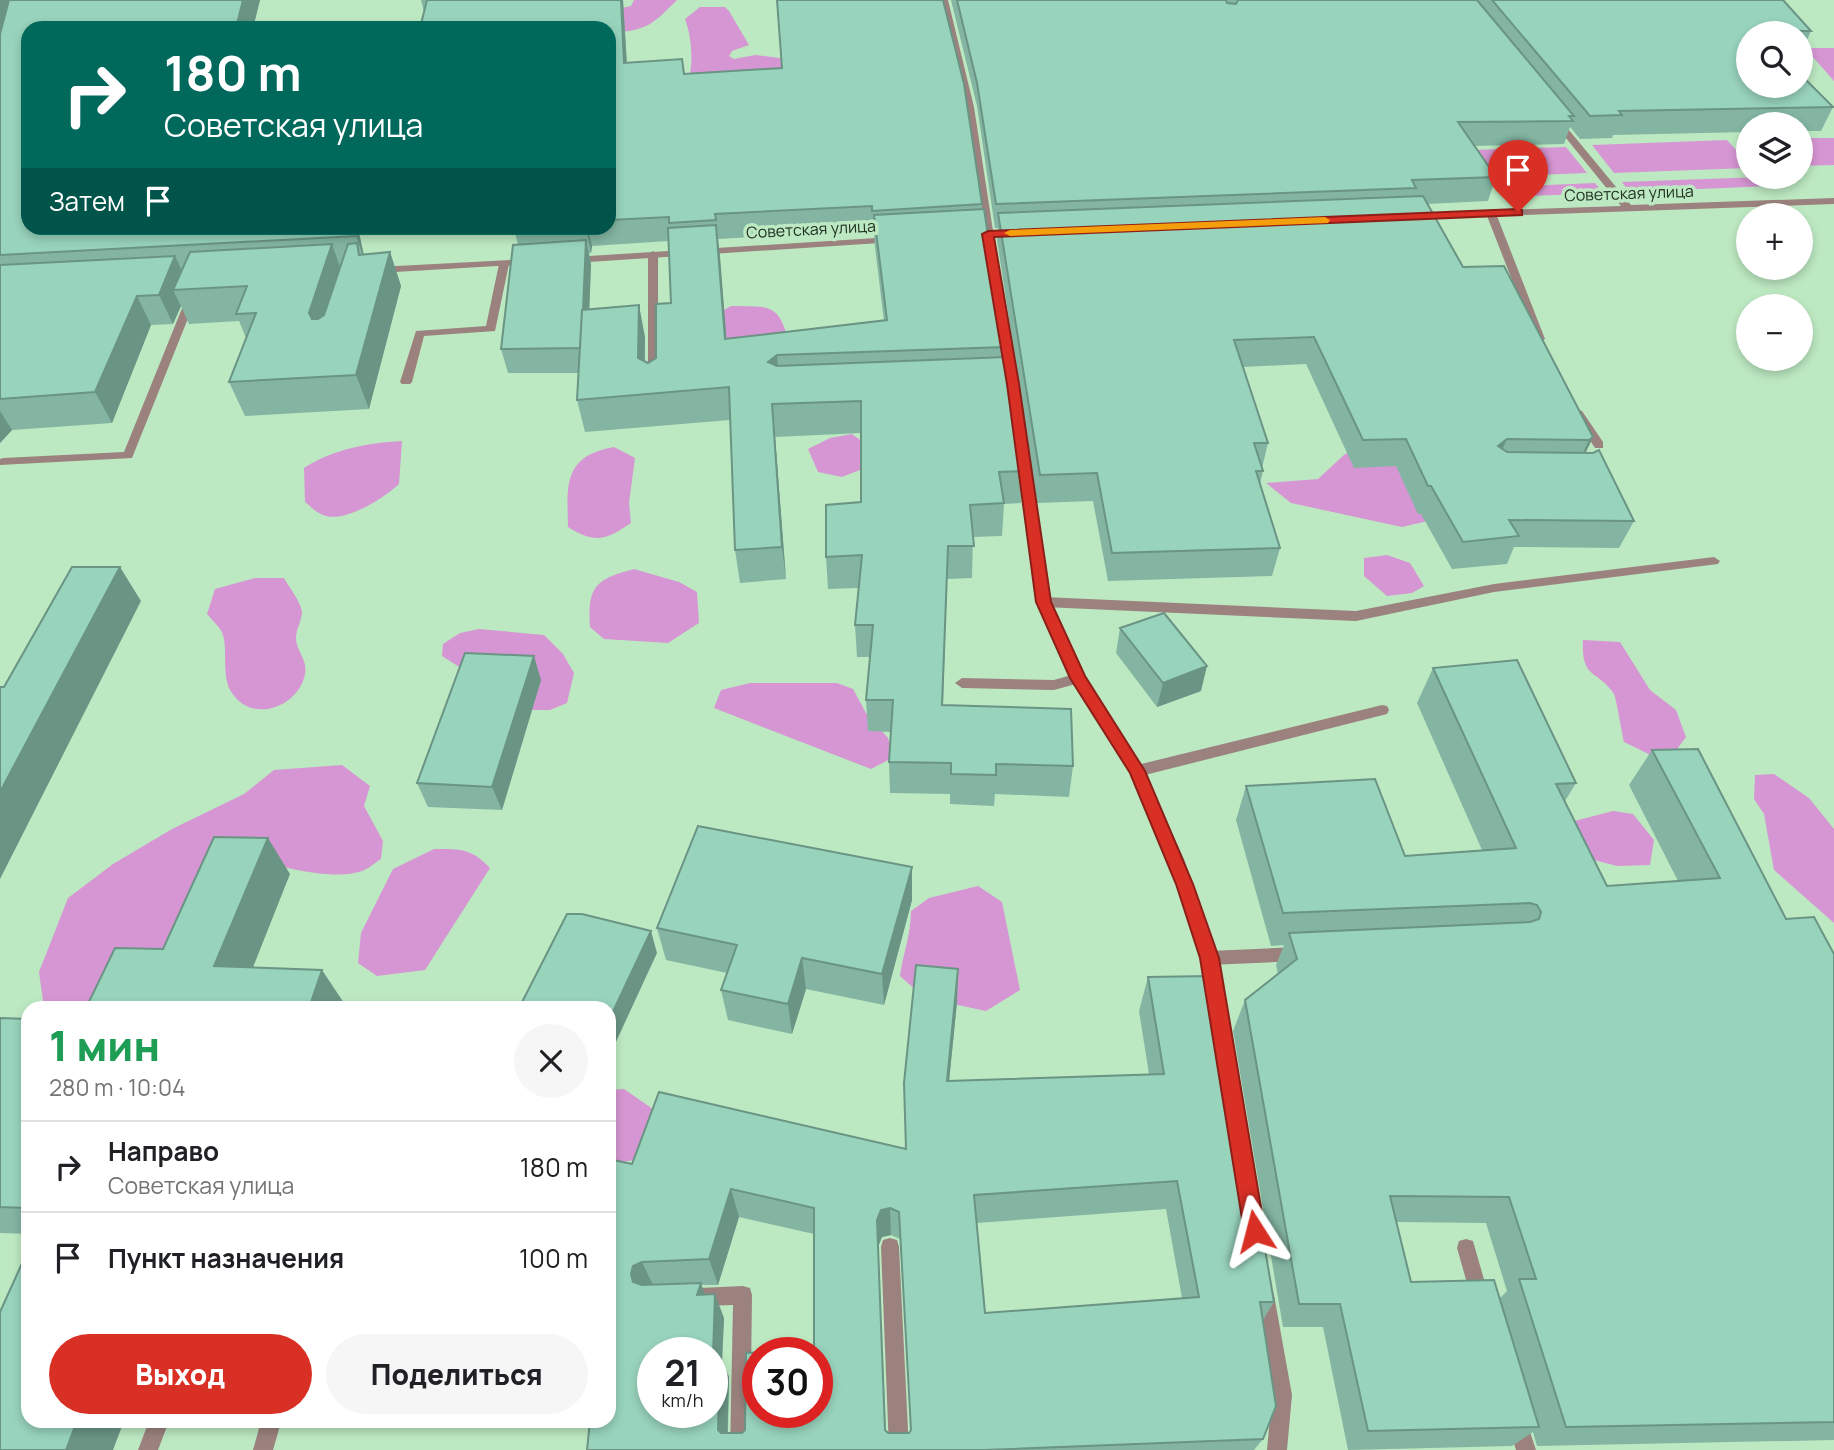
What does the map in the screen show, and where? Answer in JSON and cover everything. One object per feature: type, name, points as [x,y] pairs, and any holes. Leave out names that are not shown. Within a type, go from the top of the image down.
[{"type":"street","points":[[944,0],[970,107],[1007,384],[1044,602],[1078,678],[1137,771],[1176,859],[1210,958],[1225,1054]]},
{"type":"street","points":[[1552,115],[1628,208]]},
{"type":"street","name":"Советская улица","points":[[1407,217],[1834,201]]},
{"type":"street","points":[[1491,213],[1544,347]]},
{"type":"street","name":"Советская улица","points":[[559,261],[904,239]]},
{"type":"street","points":[[653,254],[653,390]]},
{"type":"street","points":[[368,271],[545,261]]},
{"type":"street","points":[[406,382],[420,332],[491,329],[504,264]]},
{"type":"street","points":[[3,462],[128,455],[198,280]]},
{"type":"street","points":[[1572,403],[1599,445],[1597,462]]},
{"type":"street","points":[[1044,602],[1356,616],[1494,588],[1714,561]]},
{"type":"street","points":[[962,683],[1054,685],[1078,678]]},
{"type":"street","points":[[1137,771],[1382,710]]},
{"type":"street","points":[[1210,958],[1318,953]]},
{"type":"street","points":[[890,1247],[899,1450]]},
{"type":"street","points":[[1466,1248],[1485,1314]]},
{"type":"street","points":[[1264,1286],[1282,1395],[1278,1450]]},
{"type":"street","points":[[680,1298],[743,1295],[740,1450]]},
{"type":"street","points":[[1513,1406],[1526,1450]]},
{"type":"street","points":[[148,1450],[156,1428]]},
{"type":"street","points":[[263,1450],[269,1428]]},
{"type":"shaded area","points":[[634,0],[677,0],[647,26],[616,32],[616,21],[614,21],[622,8],[631,6]]},
{"type":"shaded area","points":[[700,7],[725,7],[729,11],[749,45],[732,51],[729,56],[734,59],[755,55],[796,60],[804,69],[690,74],[691,46],[685,19]]},
{"type":"shaded area","points":[[1813,48],[1834,48],[1834,81],[1813,57]]},
{"type":"shaded area","points":[[1813,138],[1834,138],[1834,165],[1813,166]]},
{"type":"shaded area","points":[[1727,140],[1736,150],[1736,168],[1614,173],[1592,145]]},
{"type":"shaded area","points":[[1566,147],[1587,173],[1489,177],[1471,150]]},
{"type":"shaded area","points":[[1736,178],[1736,187],[1629,192],[1622,182]]},
{"type":"shaded area","points":[[1595,183],[1603,193],[1504,197],[1497,187]]},
{"type":"shaded area","points":[[731,306],[760,307],[774,311],[787,336],[733,344],[720,330],[720,312]]},
{"type":"shaded area","points":[[852,434],[871,448],[870,466],[842,477],[818,472],[808,449],[830,438]]},
{"type":"shaded area","points":[[402,441],[399,484],[384,496],[352,513],[332,517],[321,514],[305,502],[304,468],[315,461],[351,448]]},
{"type":"shaded area","points":[[614,447],[635,458],[629,503],[631,523],[607,536],[593,538],[568,527],[571,475],[585,457]]},
{"type":"shaded area","points":[[1364,449],[1426,482],[1428,521],[1402,527],[1291,503],[1266,483],[1318,479],[1345,454]]},
{"type":"shaded area","points":[[1387,555],[1410,563],[1424,586],[1412,593],[1387,596],[1364,576],[1364,558]]},
{"type":"shaded area","points":[[634,569],[679,582],[697,592],[699,623],[668,643],[604,639],[590,627],[590,602],[593,593],[597,586],[611,576]]},
{"type":"shaded area","points":[[255,578],[284,578],[302,612],[296,635],[305,674],[294,695],[274,708],[251,708],[232,693],[227,680],[223,635],[207,614],[215,589]]},
{"type":"shaded area","points":[[479,629],[544,635],[563,654],[574,673],[567,703],[550,710],[527,710],[442,656],[443,644],[460,633]]},
{"type":"shaded area","points":[[1583,640],[1620,642],[1650,690],[1676,710],[1686,737],[1667,763],[1624,742],[1614,694],[1587,668]]},
{"type":"shaded area","points":[[750,683],[837,683],[853,689],[866,713],[888,738],[894,757],[871,769],[714,708],[721,690]]},
{"type":"shaded area","points":[[342,765],[370,786],[364,806],[383,841],[381,859],[362,871],[337,875],[256,861],[141,1001],[43,1001],[39,972],[68,898],[113,864],[172,829],[244,794],[274,770]]},
{"type":"shaded area","points":[[1774,774],[1809,798],[1834,829],[1834,923],[1774,870],[1764,814],[1754,799],[1755,775]]},
{"type":"shaded area","points":[[1613,811],[1633,814],[1654,840],[1650,865],[1617,866],[1567,853],[1559,825]]},
{"type":"shaded area","points":[[434,849],[471,853],[490,868],[425,970],[377,976],[358,963],[361,933],[393,869]]},
{"type":"shaded area","points":[[978,886],[1002,902],[1020,990],[986,1011],[925,998],[900,976],[911,911],[929,898]]},
{"type":"shaded area","points":[[624,1089],[660,1114],[654,1157],[616,1163],[616,1090]]},
{"type":"building","points":[[9,0],[243,0],[238,21],[21,21],[21,235],[356,236],[0,255],[0,34]]},
{"type":"building","points":[[427,0],[621,0],[624,63],[682,59],[684,74],[782,68],[777,0],[943,0],[964,84],[982,204],[872,211],[872,206],[715,214],[716,220],[669,223],[669,217],[616,220],[616,21],[422,21]]},
{"type":"building","points":[[957,0],[1226,0],[1227,3],[1236,4],[1238,0],[1477,0],[1574,116],[1569,116],[1573,121],[1458,122],[1496,177],[1412,180],[1416,188],[996,204],[977,83]]},
{"type":"building","points":[[1492,0],[1783,0],[1802,21],[1736,21],[1736,98],[1813,98],[1813,87],[1833,107],[1619,111],[1622,115],[1590,116]]},
{"type":"building","points":[[1423,196],[1463,267],[1504,266],[1593,437],[1589,440],[1507,439],[1498,446],[1507,452],[1593,453],[1599,450],[1634,521],[1509,520],[1519,536],[1463,542],[1431,486],[1428,486],[1406,439],[1363,440],[1314,337],[1234,340],[1268,443],[1254,443],[1263,471],[1256,471],[1280,548],[1112,553],[1097,473],[1040,475],[998,213]]},
{"type":"building","points":[[984,209],[1005,347],[777,355],[768,362],[777,366],[1006,357],[1023,471],[999,472],[1004,503],[970,505],[974,546],[948,546],[942,705],[1071,709],[1073,766],[996,764],[996,775],[951,774],[951,763],[889,762],[893,700],[866,700],[873,625],[855,625],[862,555],[826,557],[826,505],[861,502],[861,401],[772,404],[782,547],[735,550],[729,387],[577,400],[582,310],[639,305],[638,358],[648,363],[656,358],[656,304],[671,303],[668,228],[716,225],[725,339],[887,320],[874,215]]},
{"type":"building","points":[[586,240],[580,348],[501,349],[513,245]]},
{"type":"building","points":[[357,243],[359,255],[390,252],[356,375],[229,382],[256,313],[236,314],[247,286],[173,290],[190,252],[332,244],[309,313],[312,319],[318,319],[324,315],[348,244]]},
{"type":"building","points":[[175,256],[159,295],[137,296],[95,392],[0,399],[0,265]]},
{"type":"building","points":[[72,567],[120,567],[0,792],[0,687],[4,687]]},
{"type":"building","points":[[1164,613],[1207,666],[1163,683],[1120,628]]},
{"type":"building","points":[[465,653],[534,656],[492,787],[417,783]]},
{"type":"building","points":[[1517,660],[1576,783],[1556,784],[1607,886],[1720,878],[1652,750],[1698,749],[1786,919],[1814,917],[1834,954],[1834,1422],[1566,1427],[1519,1279],[1536,1279],[1509,1197],[1390,1196],[1411,1282],[1494,1280],[1539,1427],[1368,1431],[1340,1304],[1299,1304],[1245,1000],[1297,959],[1289,933],[1530,922],[1539,919],[1541,912],[1537,905],[1530,903],[1283,913],[1246,786],[1375,779],[1405,856],[1516,848],[1433,668]]},
{"type":"building","points":[[698,826],[912,867],[882,974],[802,958],[788,1004],[721,990],[737,945],[657,928]]},
{"type":"building","points":[[214,837],[268,838],[214,966],[322,970],[311,1001],[89,1001],[115,948],[163,949]]},
{"type":"building","points":[[567,914],[582,914],[651,931],[616,1005],[616,1001],[523,1001]]},
{"type":"building","points":[[916,965],[958,969],[947,1081],[1164,1074],[1148,977],[1209,976],[1216,1021],[1225,1014],[1274,1302],[1260,1302],[1276,1406],[1263,1439],[984,1450],[587,1450],[589,1428],[616,1428],[616,1161],[632,1164],[659,1092],[906,1149],[904,1083]],"holes":[[[1177,1181],[1199,1297],[985,1313],[974,1195]],[[731,1189],[814,1208],[814,1337],[833,1337],[833,1428],[745,1428],[742,1433],[721,1433],[718,1428],[637,1428],[637,1337],[714,1337],[715,1294],[697,1295],[701,1283],[642,1285],[633,1282],[633,1266],[642,1262],[709,1259]],[[890,1208],[899,1212],[911,1430],[909,1433],[888,1433],[885,1430],[877,1220],[881,1210]]]},
{"type":"building","points":[[0,1018],[21,1019],[21,1208],[0,1207]]},
{"type":"building","points":[[21,1266],[21,1428],[74,1428],[66,1450],[0,1450],[0,1312]]},
{"type":"slow traffic","points":[[1010,233],[1325,220]]},
{"type":"route","points":[[1255,1231],[1210,958],[1176,859],[1137,771],[1078,678],[1044,602],[1013,384],[988,234],[1518,212]]}]
